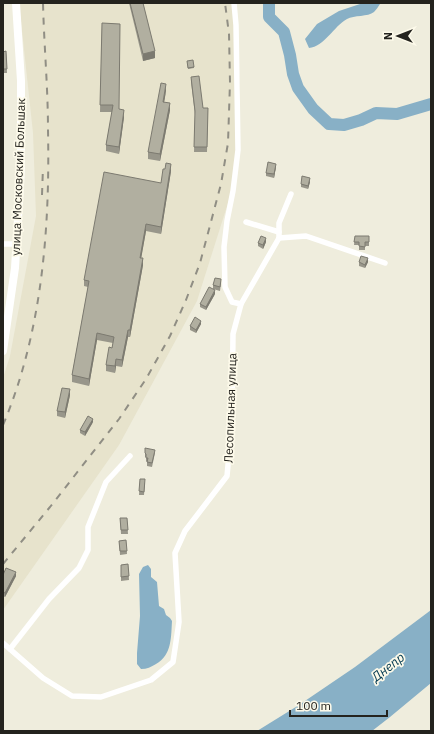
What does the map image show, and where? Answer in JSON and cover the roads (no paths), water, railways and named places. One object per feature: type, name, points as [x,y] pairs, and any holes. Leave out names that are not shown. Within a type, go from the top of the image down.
[{"type":"street","name":"улица Московский Большак","points":[[3,351],[15,268],[20,169],[21,81],[16,3]]},
{"type":"street","points":[[234,3],[236,26],[238,150],[224,247],[225,287],[232,302],[240,304]]},
{"type":"street","name":"Лесопильная улица","points":[[3,643],[43,678],[72,696],[101,697],[151,680],[173,662],[179,622],[175,553],[185,531],[227,476],[232,422],[232,334],[240,304],[279,235],[279,222],[291,194]]},
{"type":"street","points":[[246,222],[279,235],[306,236],[385,263]]},
{"type":"street","points":[[3,244],[16,244]]},
{"type":"street","points":[[10,649],[49,599],[80,568],[88,550],[88,527],[106,482],[130,456]]},
{"type":"water","points":[[363,3],[380,4],[371,14],[353,17],[342,22],[319,44],[309,48],[305,39],[317,24],[339,11]]},
{"type":"water","points":[[148,565],[151,569],[151,577],[157,582],[159,606],[164,609],[166,615],[172,621],[170,645],[165,656],[154,665],[141,669],[137,664],[140,616],[139,574],[143,567]]},
{"type":"water","name":"Днепр","points":[[431,610],[431,683],[372,731],[257,731],[355,667]]},
{"type":"waterway","points":[[269,3],[269,17],[284,32],[293,74],[298,88],[313,109],[329,124],[344,125],[361,120],[376,113],[397,114],[431,104]]},
{"type":"railway","points":[[3,425],[27,354],[35,317],[45,243],[48,130],[43,3]]},
{"type":"railway","points":[[3,564],[119,419],[146,379],[170,336],[186,300],[200,263],[221,184],[228,143],[230,82],[229,34],[225,3]]},
{"type":"railway","points":[[42,195],[43,167]]}]
